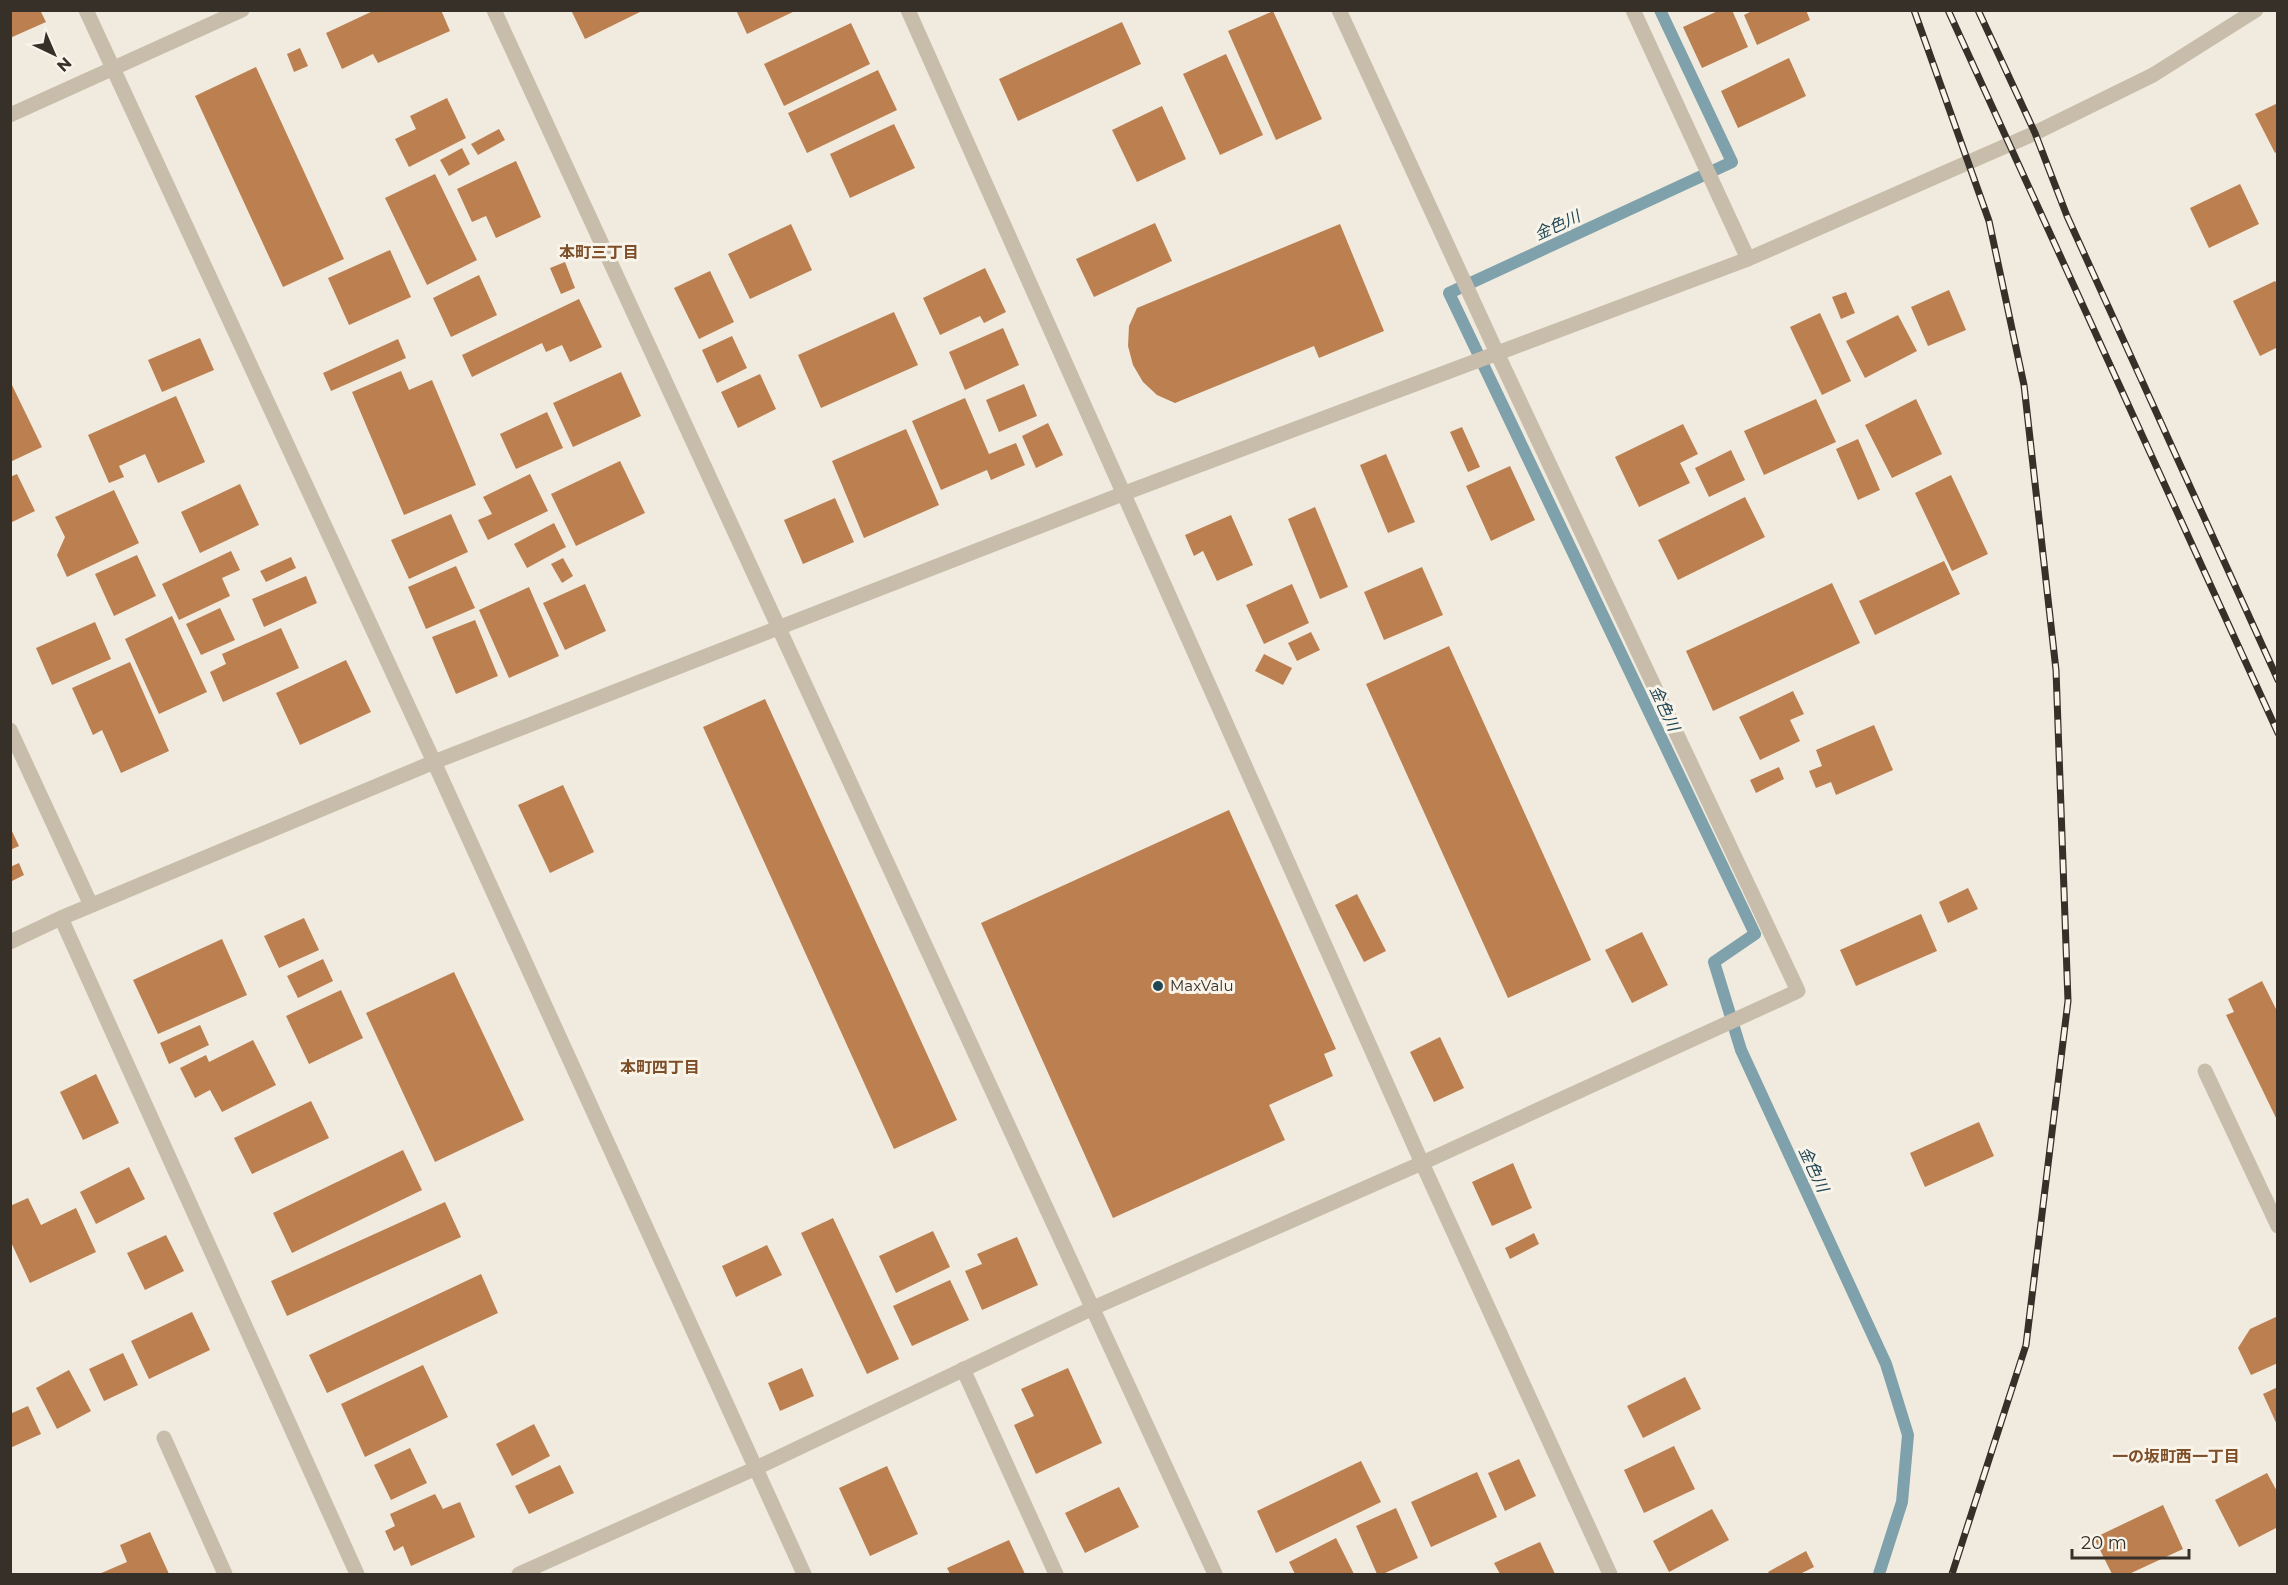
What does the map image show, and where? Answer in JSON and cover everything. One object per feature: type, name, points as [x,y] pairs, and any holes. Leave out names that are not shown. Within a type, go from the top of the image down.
[{"type":"street","points":[[87,10],[434,762],[804,1575]]},
{"type":"street","points":[[10,115],[242,10]]},
{"type":"street","points":[[494,10],[1215,1575]]},
{"type":"street","points":[[908,10],[1422,1163],[1610,1575]]},
{"type":"street","points":[[519,1575],[754,1469],[1093,1308],[1422,1163],[1798,991],[1497,353],[1339,10]]},
{"type":"street","points":[[1633,10],[1748,259]]},
{"type":"street","points":[[10,942],[91,905],[434,762],[1125,493],[1748,259],[2035,133],[2153,75],[2256,10]]},
{"type":"street","points":[[10,730],[91,905]]},
{"type":"street","points":[[61,918],[357,1575]]},
{"type":"street","points":[[2205,1071],[2277,1226]]},
{"type":"street","points":[[963,1369],[1056,1575]]},
{"type":"street","points":[[164,1438],[225,1575]]},
{"type":"building","points":[[10,10],[40,10],[46,22],[10,38]]},
{"type":"building","points":[[375,10],[441,10],[450,31],[378,63],[373,54],[342,69],[326,33]]},
{"type":"building","points":[[571,10],[644,10],[585,39]]},
{"type":"building","points":[[736,10],[797,10],[747,34]]},
{"type":"building","points":[[1720,10],[1732,10],[1748,47],[1702,68],[1683,27]]},
{"type":"building","points":[[1754,10],[1806,10],[1810,20],[1757,45],[1744,15]]},
{"type":"building","points":[[1273,11],[1322,119],[1276,140],[1228,31]]},
{"type":"building","points":[[1122,22],[1141,64],[1018,121],[999,79]]},
{"type":"building","points":[[851,23],[870,64],[784,106],[764,64]]},
{"type":"building","points":[[300,48],[308,66],[294,72],[287,54]]},
{"type":"building","points":[[1226,54],[1263,135],[1220,155],[1183,74]]},
{"type":"building","points":[[1789,58],[1806,96],[1738,128],[1721,91]]},
{"type":"building","points":[[256,67],[344,259],[283,287],[195,96]]},
{"type":"building","points":[[878,70],[897,110],[807,153],[788,113]]},
{"type":"building","points":[[447,98],[466,138],[409,167],[395,139],[416,129],[410,116]]},
{"type":"building","points":[[2278,103],[2278,151],[2275,153],[2255,114]]},
{"type":"building","points":[[1162,106],[1186,159],[1137,182],[1112,130]]},
{"type":"building","points":[[894,124],[915,168],[850,198],[830,154]]},
{"type":"building","points":[[499,129],[505,140],[478,155],[471,144]]},
{"type":"building","points":[[462,148],[470,164],[449,176],[440,160]]},
{"type":"building","points":[[516,161],[541,217],[496,238],[486,216],[472,222],[457,189]]},
{"type":"building","points":[[435,174],[477,260],[427,285],[385,198]]},
{"type":"building","points":[[2240,184],[2259,224],[2209,248],[2190,208]]},
{"type":"building","points":[[1155,223],[1172,261],[1094,297],[1076,259]]},
{"type":"building","points":[[791,224],[812,270],[750,299],[728,254]]},
{"type":"building","points":[[1340,224],[1384,331],[1319,358],[1314,346],[1175,403],[1157,395],[1143,382],[1133,365],[1128,346],[1129,326],[1137,308]]},
{"type":"building","points":[[390,250],[411,297],[349,325],[328,278]]},
{"type":"building","points":[[565,262],[575,288],[561,294],[550,268]]},
{"type":"building","points":[[985,268],[1006,312],[984,323],[980,316],[940,335],[923,298]]},
{"type":"building","points":[[710,271],[734,322],[699,339],[674,288]]},
{"type":"building","points":[[479,275],[497,315],[451,337],[433,298]]},
{"type":"building","points":[[2275,281],[2278,286],[2278,347],[2260,356],[2233,301]]},
{"type":"building","points":[[1949,290],[1966,330],[1928,346],[1911,307]]},
{"type":"building","points":[[1846,292],[1855,313],[1841,319],[1832,297]]},
{"type":"building","points":[[579,299],[602,347],[570,362],[562,345],[546,352],[542,343],[472,377],[462,355]]},
{"type":"building","points":[[894,312],[918,365],[821,408],[798,355]]},
{"type":"building","points":[[1820,313],[1851,381],[1822,395],[1790,327]]},
{"type":"building","points":[[1898,315],[1917,351],[1865,378],[1846,341]]},
{"type":"building","points":[[1003,328],[1019,365],[965,390],[949,352]]},
{"type":"building","points":[[732,336],[747,368],[717,383],[702,350]]},
{"type":"building","points":[[200,338],[214,370],[162,392],[148,360]]},
{"type":"building","points":[[398,339],[406,358],[331,391],[323,373]]},
{"type":"building","points":[[401,371],[409,390],[432,380],[476,485],[404,515],[352,392]]},
{"type":"building","points":[[621,372],[641,416],[573,447],[553,403]]},
{"type":"building","points":[[760,374],[776,409],[738,428],[721,392]]},
{"type":"building","points":[[10,381],[42,447],[10,462]]},
{"type":"building","points":[[1024,384],[1037,416],[999,432],[986,400]]},
{"type":"building","points":[[176,396],[205,462],[158,483],[145,454],[119,466],[124,477],[109,483],[88,435]]},
{"type":"building","points":[[965,398],[989,454],[1016,443],[1025,465],[991,480],[987,470],[941,490],[912,421]]},
{"type":"building","points":[[1816,399],[1836,442],[1764,475],[1744,431]]},
{"type":"building","points":[[1916,399],[1942,454],[1892,478],[1865,425]]},
{"type":"building","points":[[547,412],[563,448],[516,469],[500,434]]},
{"type":"building","points":[[1048,423],[1063,455],[1036,468],[1022,436]]},
{"type":"building","points":[[1683,424],[1698,454],[1680,463],[1690,483],[1639,507],[1615,457]]},
{"type":"building","points":[[1462,427],[1480,467],[1468,472],[1450,432]]},
{"type":"building","points":[[906,429],[939,505],[864,538],[832,461]]},
{"type":"building","points":[[1858,439],[1880,490],[1858,500],[1836,449]]},
{"type":"building","points":[[1731,450],[1745,480],[1709,497],[1695,468]]},
{"type":"building","points":[[1386,454],[1415,522],[1388,533],[1360,465]]},
{"type":"building","points":[[620,461],[645,513],[576,546],[551,494]]},
{"type":"building","points":[[1510,466],[1535,520],[1491,541],[1466,486]]},
{"type":"building","points":[[17,474],[35,511],[10,523],[10,477]]},
{"type":"building","points":[[530,474],[548,511],[488,540],[478,520],[492,514],[483,497]]},
{"type":"building","points":[[1951,475],[1988,554],[1952,571],[1915,493]]},
{"type":"building","points":[[240,484],[259,525],[200,553],[181,512]]},
{"type":"building","points":[[114,490],[139,543],[67,577],[57,555],[65,537],[55,517]]},
{"type":"building","points":[[1745,497],[1765,537],[1678,580],[1658,540]]},
{"type":"building","points":[[835,498],[854,542],[803,564],[784,520]]},
{"type":"building","points":[[1315,507],[1348,587],[1320,599],[1288,519]]},
{"type":"building","points":[[451,514],[468,552],[409,579],[391,540]]},
{"type":"building","points":[[1231,515],[1253,565],[1217,581],[1203,551],[1194,556],[1185,535]]},
{"type":"building","points":[[554,523],[566,547],[527,568],[514,544]]},
{"type":"building","points":[[231,551],[240,570],[222,578],[230,596],[179,620],[162,584]]},
{"type":"building","points":[[137,555],[156,596],[114,616],[95,574]]},
{"type":"building","points":[[291,557],[296,568],[266,582],[260,571]]},
{"type":"building","points":[[563,558],[573,576],[562,583],[551,564]]},
{"type":"building","points":[[1944,561],[1960,594],[1875,635],[1859,601]]},
{"type":"building","points":[[456,566],[475,608],[426,629],[408,587]]},
{"type":"building","points":[[1422,567],[1443,615],[1384,640],[1364,592]]},
{"type":"building","points":[[306,576],[317,603],[264,627],[252,599]]},
{"type":"building","points":[[1832,583],[1860,643],[1713,711],[1686,651]]},
{"type":"building","points":[[585,584],[606,631],[565,650],[543,603]]},
{"type":"building","points":[[1292,584],[1309,623],[1264,644],[1246,605]]},
{"type":"building","points":[[529,587],[559,656],[509,678],[479,610]]},
{"type":"building","points":[[220,608],[235,640],[201,655],[186,624]]},
{"type":"building","points":[[172,616],[207,692],[159,714],[125,639]]},
{"type":"building","points":[[475,620],[498,676],[456,694],[432,637]]},
{"type":"building","points":[[95,622],[111,659],[52,685],[36,648]]},
{"type":"building","points":[[281,628],[299,668],[223,702],[210,672],[226,664],[222,654]]},
{"type":"building","points":[[1311,632],[1320,650],[1297,661],[1288,643]]},
{"type":"building","points":[[1449,646],[1591,960],[1508,998],[1366,684]]},
{"type":"building","points":[[1264,654],[1292,668],[1283,685],[1255,671]]},
{"type":"building","points":[[346,660],[371,712],[300,745],[276,693]]},
{"type":"building","points":[[130,662],[169,751],[121,773],[102,730],[93,735],[72,688]]},
{"type":"building","points":[[1793,691],[1804,714],[1790,720],[1800,741],[1760,760],[1739,717]]},
{"type":"building","points":[[765,699],[957,1120],[894,1149],[703,727]]},
{"type":"building","points":[[1874,725],[1893,770],[1836,795],[1831,782],[1816,788],[1809,771],[1822,766],[1816,750]]},
{"type":"building","points":[[1779,767],[1784,779],[1756,793],[1750,780]]},
{"type":"building","points":[[563,785],[594,852],[550,873],[518,805]]},
{"type":"building","name":"MaxValu","points":[[1229,810],[1336,1049],[1324,1054],[1333,1076],[1269,1105],[1285,1140],[1113,1218],[981,923]]},
{"type":"building","points":[[10,827],[19,846],[10,850]]},
{"type":"building","points":[[19,863],[24,875],[10,882],[10,867]]},
{"type":"building","points":[[1968,888],[1978,909],[1948,923],[1939,902]]},
{"type":"building","points":[[1357,894],[1386,951],[1364,962],[1335,905]]},
{"type":"building","points":[[1921,914],[1937,951],[1856,986],[1840,950]]},
{"type":"building","points":[[304,918],[319,950],[279,968],[264,936]]},
{"type":"building","points":[[1642,932],[1668,985],[1632,1003],[1605,950]]},
{"type":"building","points":[[222,939],[247,995],[158,1034],[133,980]]},
{"type":"building","points":[[323,959],[333,981],[298,998],[287,976]]},
{"type":"building","points":[[454,972],[524,1120],[435,1162],[366,1013]]},
{"type":"building","points":[[2262,981],[2278,1013],[2278,1122],[2226,1015],[2234,1012],[2228,999]]},
{"type":"building","points":[[341,990],[363,1038],[309,1064],[286,1016]]},
{"type":"building","points":[[200,1025],[209,1045],[169,1064],[160,1043]]},
{"type":"building","points":[[1440,1037],[1464,1088],[1434,1102],[1410,1052]]},
{"type":"building","points":[[253,1040],[276,1085],[222,1112],[210,1090],[195,1098],[180,1068],[206,1055],[209,1062]]},
{"type":"building","points":[[96,1074],[119,1123],[83,1140],[60,1092]]},
{"type":"building","points":[[311,1101],[329,1138],[252,1174],[234,1138]]},
{"type":"building","points":[[1979,1122],[1994,1156],[1925,1187],[1910,1153]]},
{"type":"building","points":[[403,1150],[422,1190],[292,1253],[273,1213]]},
{"type":"building","points":[[1513,1163],[1532,1208],[1492,1226],[1472,1182]]},
{"type":"building","points":[[129,1167],[145,1199],[96,1224],[80,1192]]},
{"type":"building","points":[[28,1198],[41,1225],[76,1208],[96,1252],[30,1283],[10,1240],[10,1206]]},
{"type":"building","points":[[445,1202],[461,1237],[287,1316],[271,1281]]},
{"type":"building","points":[[833,1218],[899,1359],[867,1374],[801,1233]]},
{"type":"building","points":[[933,1231],[950,1267],[896,1293],[879,1256]]},
{"type":"building","points":[[1534,1233],[1539,1244],[1510,1259],[1505,1248]]},
{"type":"building","points":[[166,1235],[184,1271],[145,1290],[127,1253]]},
{"type":"building","points":[[1017,1237],[1038,1285],[982,1310],[965,1271],[982,1264],[977,1254]]},
{"type":"building","points":[[767,1245],[782,1275],[736,1297],[722,1266]]},
{"type":"building","points":[[481,1274],[498,1313],[327,1393],[309,1355]]},
{"type":"building","points":[[950,1280],[969,1320],[912,1346],[893,1306]]},
{"type":"building","points":[[192,1312],[210,1350],[149,1379],[131,1341]]},
{"type":"building","points":[[2278,1316],[2278,1363],[2251,1375],[2238,1348],[2250,1329]]},
{"type":"building","points":[[123,1353],[138,1385],[104,1401],[89,1369]]},
{"type":"building","points":[[423,1365],[448,1417],[365,1457],[341,1404]]},
{"type":"building","points":[[802,1368],[814,1396],[780,1411],[768,1383]]},
{"type":"building","points":[[1068,1368],[1102,1443],[1036,1474],[1014,1425],[1034,1416],[1021,1389]]},
{"type":"building","points":[[69,1370],[91,1411],[57,1429],[36,1388]]},
{"type":"building","points":[[1685,1377],[1701,1409],[1643,1438],[1627,1406]]},
{"type":"building","points":[[2278,1387],[2278,1427],[2263,1394]]},
{"type":"building","points":[[28,1406],[41,1434],[10,1448],[10,1414]]},
{"type":"building","points":[[534,1424],[550,1456],[512,1476],[496,1444]]},
{"type":"building","points":[[1674,1446],[1695,1489],[1644,1513],[1624,1470]]},
{"type":"building","points":[[410,1448],[427,1483],[391,1500],[374,1465]]},
{"type":"building","points":[[1519,1459],[1536,1496],[1505,1511],[1488,1473]]},
{"type":"building","points":[[1361,1461],[1381,1502],[1276,1553],[1257,1511]]},
{"type":"building","points":[[560,1465],[574,1493],[529,1514],[515,1486]]},
{"type":"building","points":[[887,1466],[918,1534],[870,1556],[839,1488]]},
{"type":"building","points":[[1477,1472],[1497,1517],[1431,1547],[1411,1502]]},
{"type":"building","points":[[2267,1473],[2278,1493],[2278,1527],[2239,1547],[2215,1500]]},
{"type":"building","points":[[1119,1487],[1139,1527],[1085,1553],[1065,1513]]},
{"type":"building","points":[[435,1494],[443,1509],[460,1502],[475,1537],[411,1566],[403,1546],[394,1551],[385,1531],[395,1526],[390,1514]]},
{"type":"building","points":[[2163,1505],[2183,1549],[2129,1574],[2112,1574],[2094,1538]]},
{"type":"building","points":[[1396,1508],[1418,1558],[1383,1574],[1377,1574],[1356,1526]]},
{"type":"building","points":[[1712,1509],[1729,1540],[1669,1572],[1653,1541]]},
{"type":"building","points":[[150,1532],[169,1574],[99,1574],[127,1562],[120,1545]]},
{"type":"building","points":[[1336,1538],[1354,1574],[1295,1574],[1289,1562]]},
{"type":"building","points":[[1009,1540],[1025,1574],[950,1574],[947,1568]]},
{"type":"building","points":[[1540,1542],[1555,1574],[1500,1574],[1494,1563]]},
{"type":"building","points":[[1806,1551],[1814,1567],[1800,1574],[1770,1574],[1768,1572]]},
{"type":"waterway","name":"金色川","points":[[1660,10],[1732,162],[1449,293],[1755,934],[1714,962],[1741,1050],[1886,1364],[1908,1435],[1902,1502],[1879,1574]]},
{"type":"railway","points":[[1914,10],[1989,221],[2024,385],[2056,670],[2068,1001],[2026,1345],[1952,1574]]},
{"type":"railway","points":[[1948,10],[2278,733]]},
{"type":"railway","points":[[1978,10],[2035,133],[2067,216],[2278,680]]},
{"type":"place","name":"MaxValu","points":[[1158,986]]},
{"type":"district","name":"本町三丁目","points":[[599,252]]},
{"type":"district","name":"本町四丁目","points":[[660,1067]]},
{"type":"district","name":"一の坂町西一丁目","points":[[2176,1456]]}]
